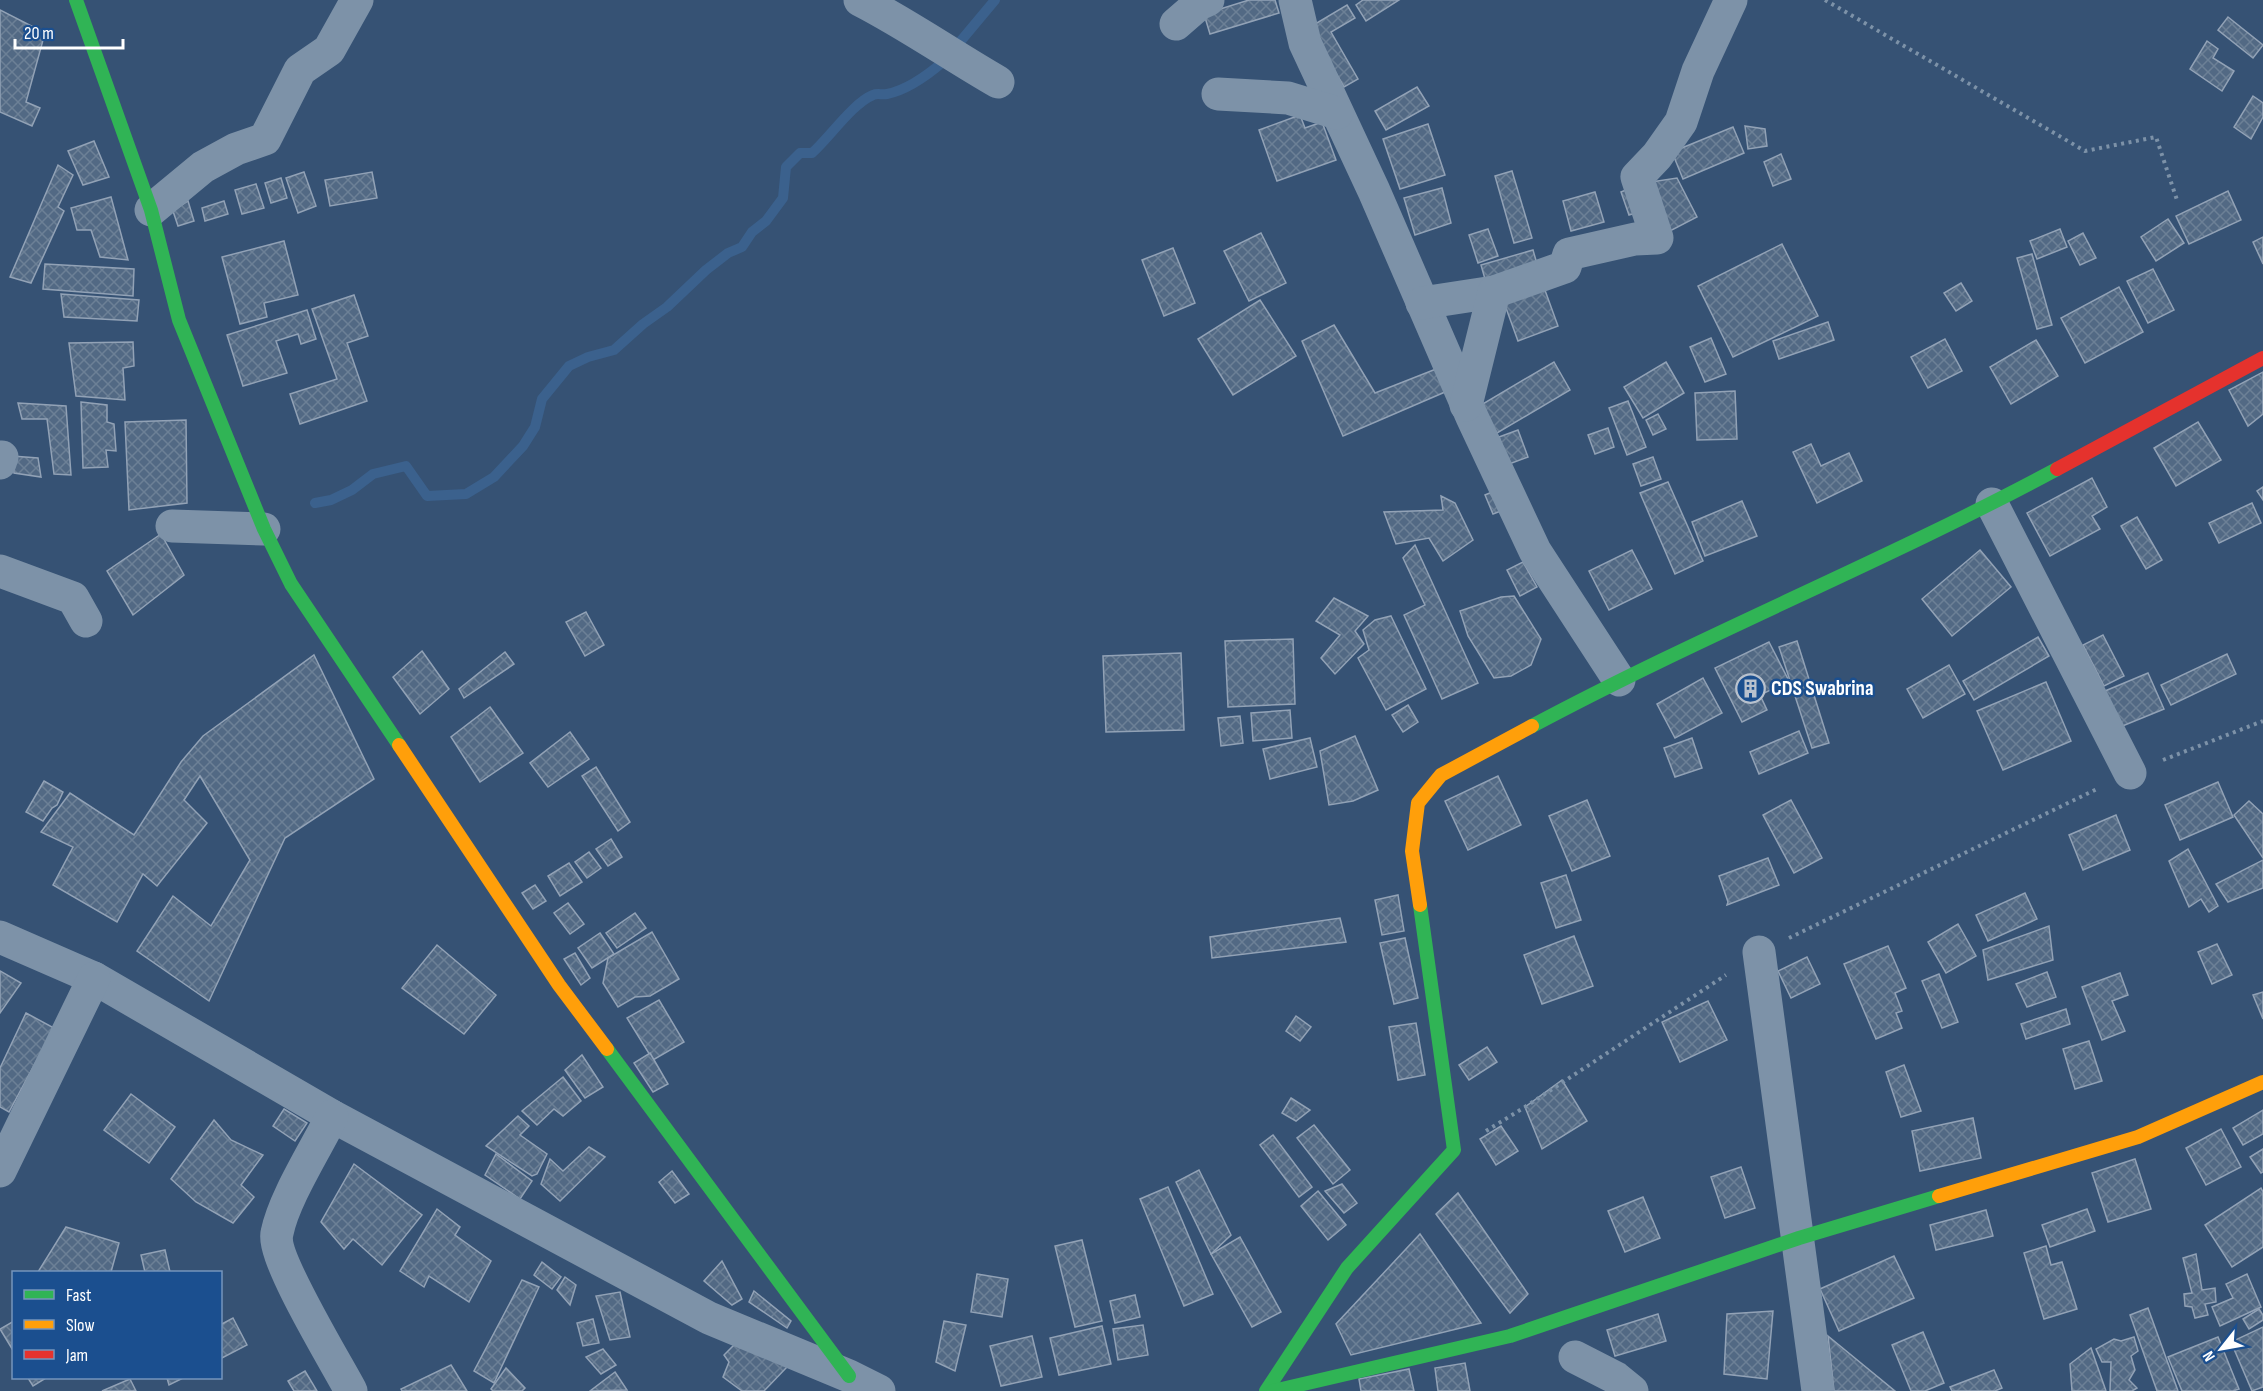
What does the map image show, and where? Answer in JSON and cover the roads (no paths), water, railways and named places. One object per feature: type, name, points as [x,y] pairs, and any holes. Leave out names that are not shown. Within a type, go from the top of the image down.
[{"type":"street","points":[[76,0],[151,210],[179,320],[264,529],[291,584],[559,985],[849,1376]]},
{"type":"street","points":[[151,210],[203,167],[236,149],[265,139],[300,70],[329,51],[357,0]]},
{"type":"street","points":[[860,0],[896,19],[949,54],[998,82]]},
{"type":"street","points":[[1176,24],[1199,4],[1208,0]]},
{"type":"street","points":[[1422,303],[1494,292],[1565,267],[1569,254],[1635,239],[1657,238],[1638,177],[1657,156],[1681,122],[1698,71],[1731,0]]},
{"type":"street","points":[[1302,6],[1305,43],[1466,405],[1535,551],[1619,680]]},
{"type":"street","points":[[1218,94],[1288,98],[1337,113]]},
{"type":"street","points":[[1466,405],[1494,292]]},
{"type":"street","points":[[1266,1391],[1347,1268],[1454,1150],[1412,850],[1418,803],[1441,775],[1619,680],[1992,504],[2263,358]]},
{"type":"street","points":[[1992,504],[2130,773]]},
{"type":"street","points":[[172,526],[264,529]]},
{"type":"street","points":[[0,571],[73,598],[86,621]]},
{"type":"street","points":[[0,937],[94,978],[333,1116],[709,1318],[849,1376],[879,1391]]},
{"type":"street","points":[[1760,952],[1818,1391]]},
{"type":"street","points":[[0,1171],[94,978]]},
{"type":"street","points":[[1273,1391],[1510,1336],[1799,1238],[2138,1137],[2263,1082]]},
{"type":"street","points":[[333,1116],[290,1199],[276,1235],[279,1252],[293,1282],[351,1391]]},
{"type":"street","points":[[1575,1358],[1616,1377],[1632,1391]]},
{"type":"waterway","points":[[315,503],[331,500],[352,490],[373,474],[406,466],[427,496],[466,494],[494,477],[523,446],[535,427],[542,399],[569,366],[588,357],[614,350],[643,324],[667,307],[706,270],[728,253],[742,247],[752,232],[766,221],[783,198],[786,167],[800,153],[812,153],[865,99],[875,94],[887,94],[902,89],[932,71],[944,61],[995,0]]},
{"type":"place","name":"CDS Swabrina","points":[[1750,688]]}]
